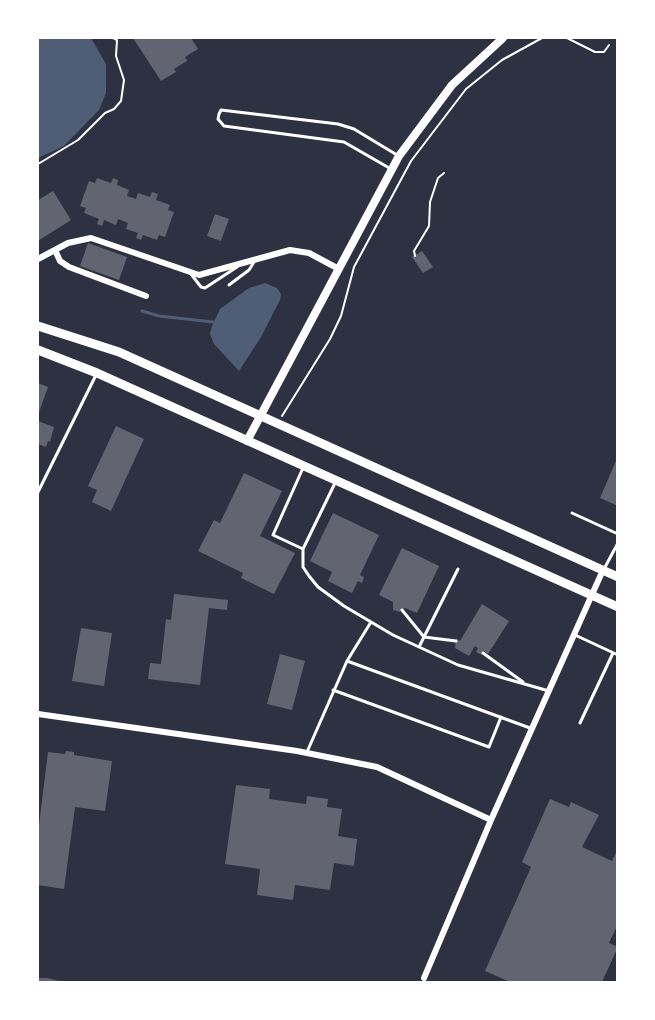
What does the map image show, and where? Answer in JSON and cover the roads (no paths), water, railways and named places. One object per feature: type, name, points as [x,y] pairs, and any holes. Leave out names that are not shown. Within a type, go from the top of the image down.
[{"type":"main road","points":[[38,326],[119,352],[618,577]]},
{"type":"main road","points":[[38,350],[97,374],[618,607]]},
{"type":"street","points":[[247,441],[337,268],[399,156],[452,85],[503,38]]},
{"type":"street","points":[[38,259],[68,243],[91,238],[199,275],[278,253],[300,251],[337,268]]},
{"type":"street","points":[[55,250],[60,261],[69,267],[146,296]]},
{"type":"street","points":[[424,978],[491,820],[603,570]]},
{"type":"street","points":[[38,714],[307,753],[377,767],[491,820]]},
{"type":"lane","points":[[391,170],[344,142],[224,126],[218,118],[219,114],[221,110],[338,124],[354,129],[399,156]]},
{"type":"lane","points":[[229,285],[249,270],[256,260]]},
{"type":"lane","points":[[190,273],[201,287],[205,288],[240,264]]},
{"type":"lane","points":[[38,492],[97,374]]},
{"type":"lane","points":[[303,549],[273,535],[304,466]]},
{"type":"lane","points":[[336,481],[303,549],[303,567],[318,587],[371,622],[458,665],[549,692]]},
{"type":"lane","points":[[572,513],[618,534]]},
{"type":"lane","points":[[603,570],[618,543]]},
{"type":"lane","points":[[419,647],[458,569]]},
{"type":"lane","points":[[402,610],[424,637],[456,641]]},
{"type":"lane","points":[[307,753],[347,660],[371,622]]},
{"type":"lane","points":[[575,635],[615,653],[580,723]]},
{"type":"lane","points":[[483,653],[524,683]]},
{"type":"lane","points":[[347,660],[532,729]]},
{"type":"lane","points":[[333,690],[489,747],[501,717]]},
{"type":"water","points":[[38,38],[91,38],[106,64],[106,93],[99,110],[64,146],[38,158]]},
{"type":"water","points":[[265,283],[277,288],[281,294],[280,300],[261,337],[239,371],[214,344],[210,334],[212,326],[220,309],[249,288]]},
{"type":"waterway","points":[[142,311],[159,316],[213,322]]}]
